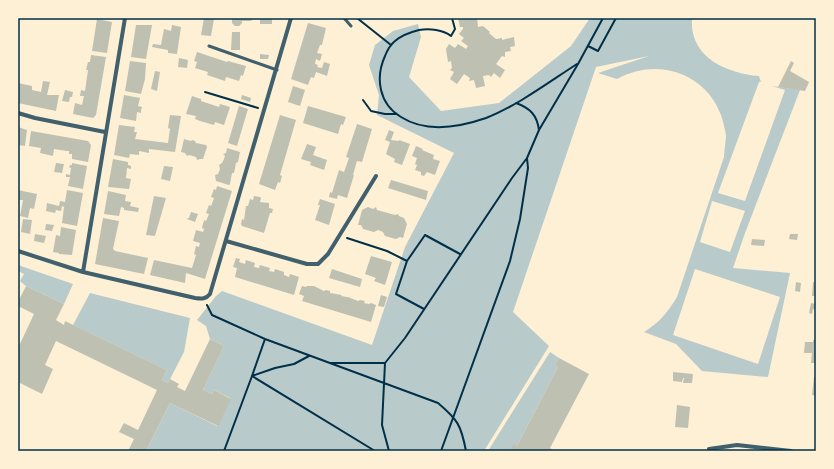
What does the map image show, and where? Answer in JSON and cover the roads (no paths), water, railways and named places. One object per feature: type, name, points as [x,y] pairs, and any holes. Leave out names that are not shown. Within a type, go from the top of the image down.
[{"type":"street","points":[[83,272],[125,18]]},
{"type":"street","points":[[18,251],[83,272],[196,298],[204,298],[210,294],[277,70],[291,18]]},
{"type":"street","points":[[18,114],[105,132]]},
{"type":"street","points":[[226,241],[307,264],[318,264],[326,258],[376,176]]},
{"type":"street","points":[[709,448],[737,445],[791,451]]},
{"type":"lane","points":[[344,18],[351,26]]},
{"type":"lane","points":[[209,46],[277,70]]}]
